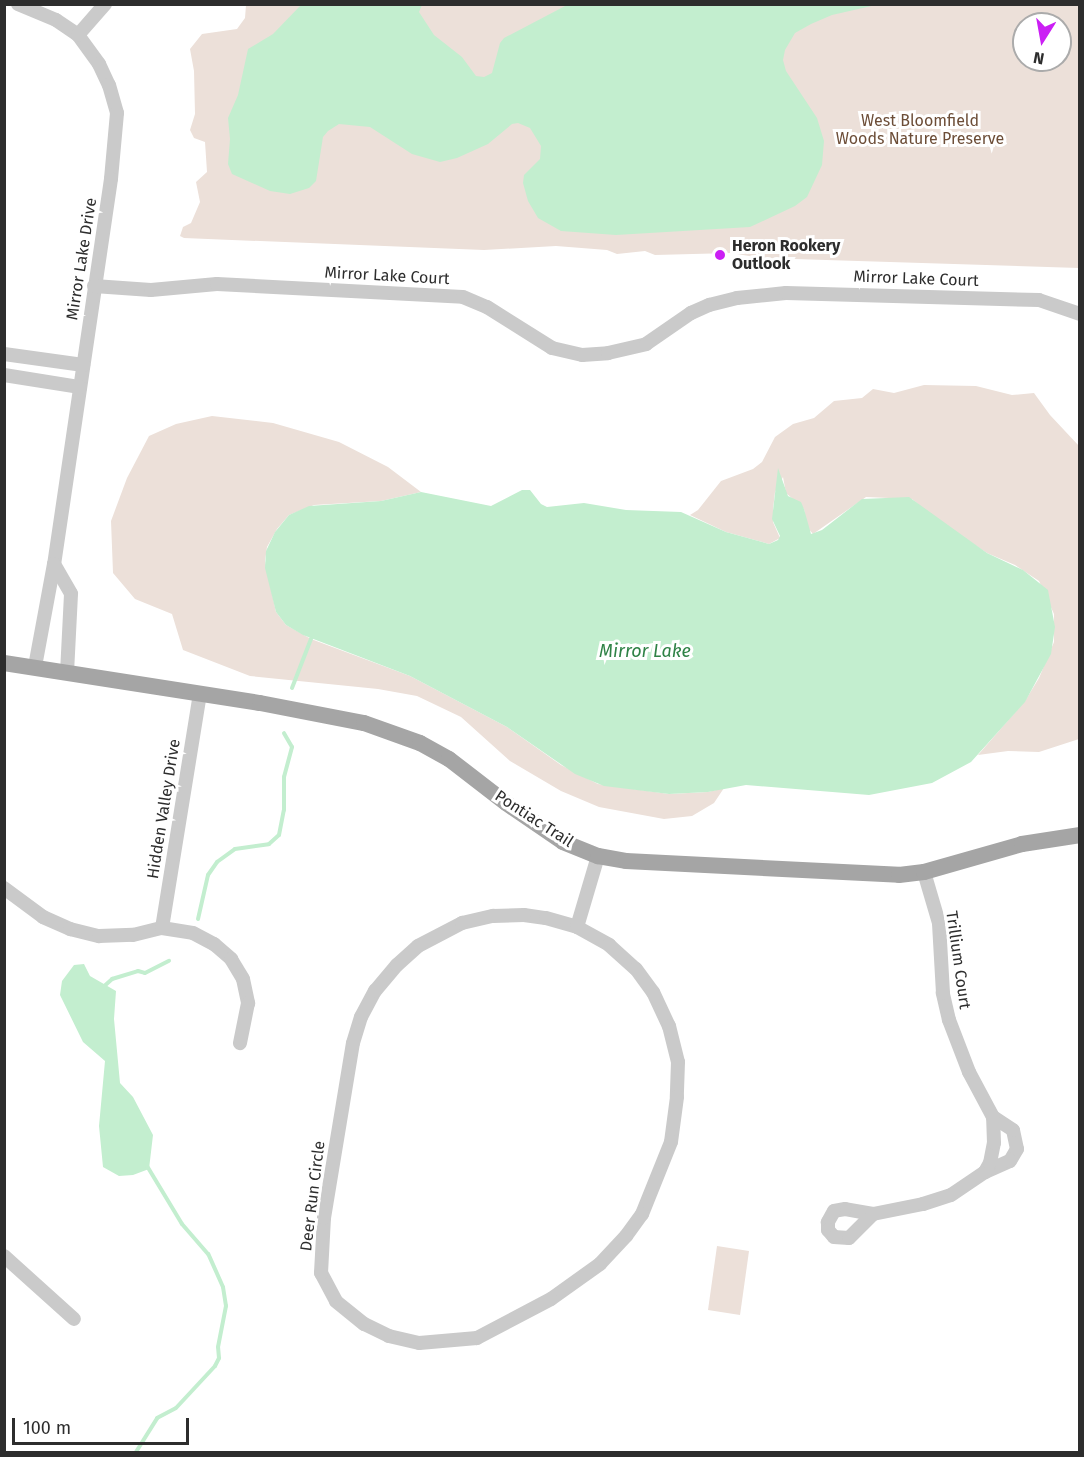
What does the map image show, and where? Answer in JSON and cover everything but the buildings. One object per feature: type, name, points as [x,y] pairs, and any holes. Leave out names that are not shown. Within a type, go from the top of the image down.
[{"type":"main road","name":"Pontiac Trail","points":[[4,663],[328,715],[396,733],[449,759],[506,803],[563,842],[598,856],[626,861],[876,875],[924,872],[1022,844],[1080,835]]},
{"type":"street","name":"Mirror Lake Drive","points":[[18,4],[56,20],[78,34],[99,64],[109,85],[117,113],[116,145],[54,564],[35,668]]},
{"type":"street","points":[[78,34],[105,4]]},
{"type":"street","name":"Mirror Lake Court","points":[[94,286],[151,290],[217,284],[463,297],[487,307],[552,348],[582,355],[608,353],[646,344],[709,305],[737,298],[786,293],[1031,300],[1067,308],[1080,314]]},
{"type":"street","points":[[5,354],[83,365]]},
{"type":"street","points":[[4,375],[80,387]]},
{"type":"street","points":[[54,564],[71,594],[67,672]]},
{"type":"street","name":"Hidden Valley Drive","points":[[162,928],[200,694]]},
{"type":"street","points":[[577,927],[598,856]]},
{"type":"street","name":"Trillium Court","points":[[924,872],[939,923],[943,993],[950,1020],[968,1069],[993,1117],[994,1143],[990,1163],[985,1172]]},
{"type":"street","points":[[4,888],[43,916],[70,929],[99,936],[133,935],[162,928],[193,933],[214,944],[231,959],[243,979],[248,1003],[240,1043]]},
{"type":"street","name":"Deer Run Circle","points":[[524,915],[577,927],[609,945],[636,969],[653,992],[669,1026],[678,1062],[677,1097],[671,1142],[642,1214],[600,1264],[551,1299],[477,1338],[419,1343],[389,1336],[364,1324],[336,1301],[321,1273],[324,1218],[353,1043],[361,1017],[375,991],[397,964],[418,946],[462,923],[494,916],[524,915]]},
{"type":"street","name":"Trillium Court","points":[[873,1214],[923,1204],[951,1195],[985,1172],[1010,1161],[1017,1149],[1013,1130],[993,1117]]},
{"type":"street","points":[[4,1256],[74,1319]]},
{"type":"green space","name":"West Bloomfield Woods Nature Preserve","points":[[246,5],[1079,5],[1079,268],[761,258],[731,253],[655,255],[645,251],[617,254],[607,250],[556,246],[484,250],[184,238],[180,236],[183,227],[191,223],[200,202],[196,182],[207,172],[205,142],[194,138],[190,130],[195,114],[194,71],[190,49],[202,34],[237,29],[245,18]]},
{"type":"green space","points":[[924,385],[976,386],[1012,395],[1034,393],[1050,415],[1079,446],[1079,739],[1039,752],[1008,751],[978,755],[1025,701],[1039,678],[1054,642],[1054,614],[1039,581],[1015,565],[987,553],[937,520],[912,499],[866,497],[813,534],[807,527],[804,509],[786,493],[783,477],[775,492],[773,509],[773,522],[780,538],[769,544],[726,532],[690,515],[698,510],[721,481],[753,469],[762,462],[775,437],[793,424],[814,418],[834,401],[862,398],[873,389],[894,393]]},
{"type":"green space","points":[[212,416],[273,423],[339,442],[388,467],[421,492],[381,501],[314,505],[289,515],[277,529],[267,547],[265,561],[276,612],[286,625],[311,639],[410,676],[507,727],[561,765],[598,784],[669,794],[708,792],[724,788],[714,803],[692,816],[664,819],[599,807],[561,791],[510,761],[461,717],[417,696],[378,689],[250,676],[183,650],[172,614],[135,599],[113,573],[111,521],[127,478],[149,436],[176,424]]},
{"type":"green space","points":[[717,1246],[749,1251],[740,1315],[708,1310]]},
{"type":"water","points":[[301,5],[422,5],[419,12],[434,35],[462,57],[476,76],[484,77],[492,73],[500,43],[504,38],[567,5],[876,5],[832,15],[811,24],[795,33],[785,50],[783,60],[786,71],[817,118],[824,141],[822,165],[807,197],[795,206],[750,227],[616,235],[561,231],[538,218],[528,201],[523,183],[524,175],[540,159],[541,146],[530,128],[518,123],[512,124],[488,144],[457,158],[440,162],[412,154],[370,127],[339,124],[323,137],[316,181],[309,188],[290,194],[270,191],[232,174],[228,164],[230,139],[228,118],[238,95],[248,49],[273,34]]},
{"type":"water","name":"Mirror Lake","points":[[778,468],[788,496],[801,502],[811,534],[822,530],[862,499],[909,497],[987,553],[1023,570],[1048,590],[1055,627],[1051,654],[1025,702],[971,762],[932,783],[869,795],[746,785],[708,792],[669,794],[604,786],[575,774],[507,727],[410,676],[303,635],[286,625],[276,612],[265,568],[266,551],[275,532],[289,515],[309,506],[381,501],[421,492],[491,506],[522,490],[530,490],[541,504],[547,507],[584,503],[626,510],[681,512],[726,532],[769,544],[778,540],[780,536],[772,519]]},
{"type":"water","points":[[84,964],[90,976],[116,991],[114,1019],[120,1083],[133,1097],[153,1135],[149,1169],[133,1175],[119,1176],[103,1167],[99,1126],[105,1061],[83,1042],[60,995],[62,981],[74,965]]},
{"type":"waterway","points":[[292,688],[311,639]]},
{"type":"waterway","points":[[198,919],[208,875],[217,862],[235,849],[269,844],[279,835],[284,810],[284,777],[292,747],[284,733]]},
{"type":"waterway","points":[[101,989],[112,979],[138,971],[145,973],[169,961]]},
{"type":"waterway","points":[[136,1452],[157,1418],[176,1408],[215,1366],[219,1358],[218,1347],[226,1306],[223,1287],[208,1254],[182,1224],[147,1166]]},
{"type":"place","name":"Heron Rookery Outlook","points":[[720,255]]}]
